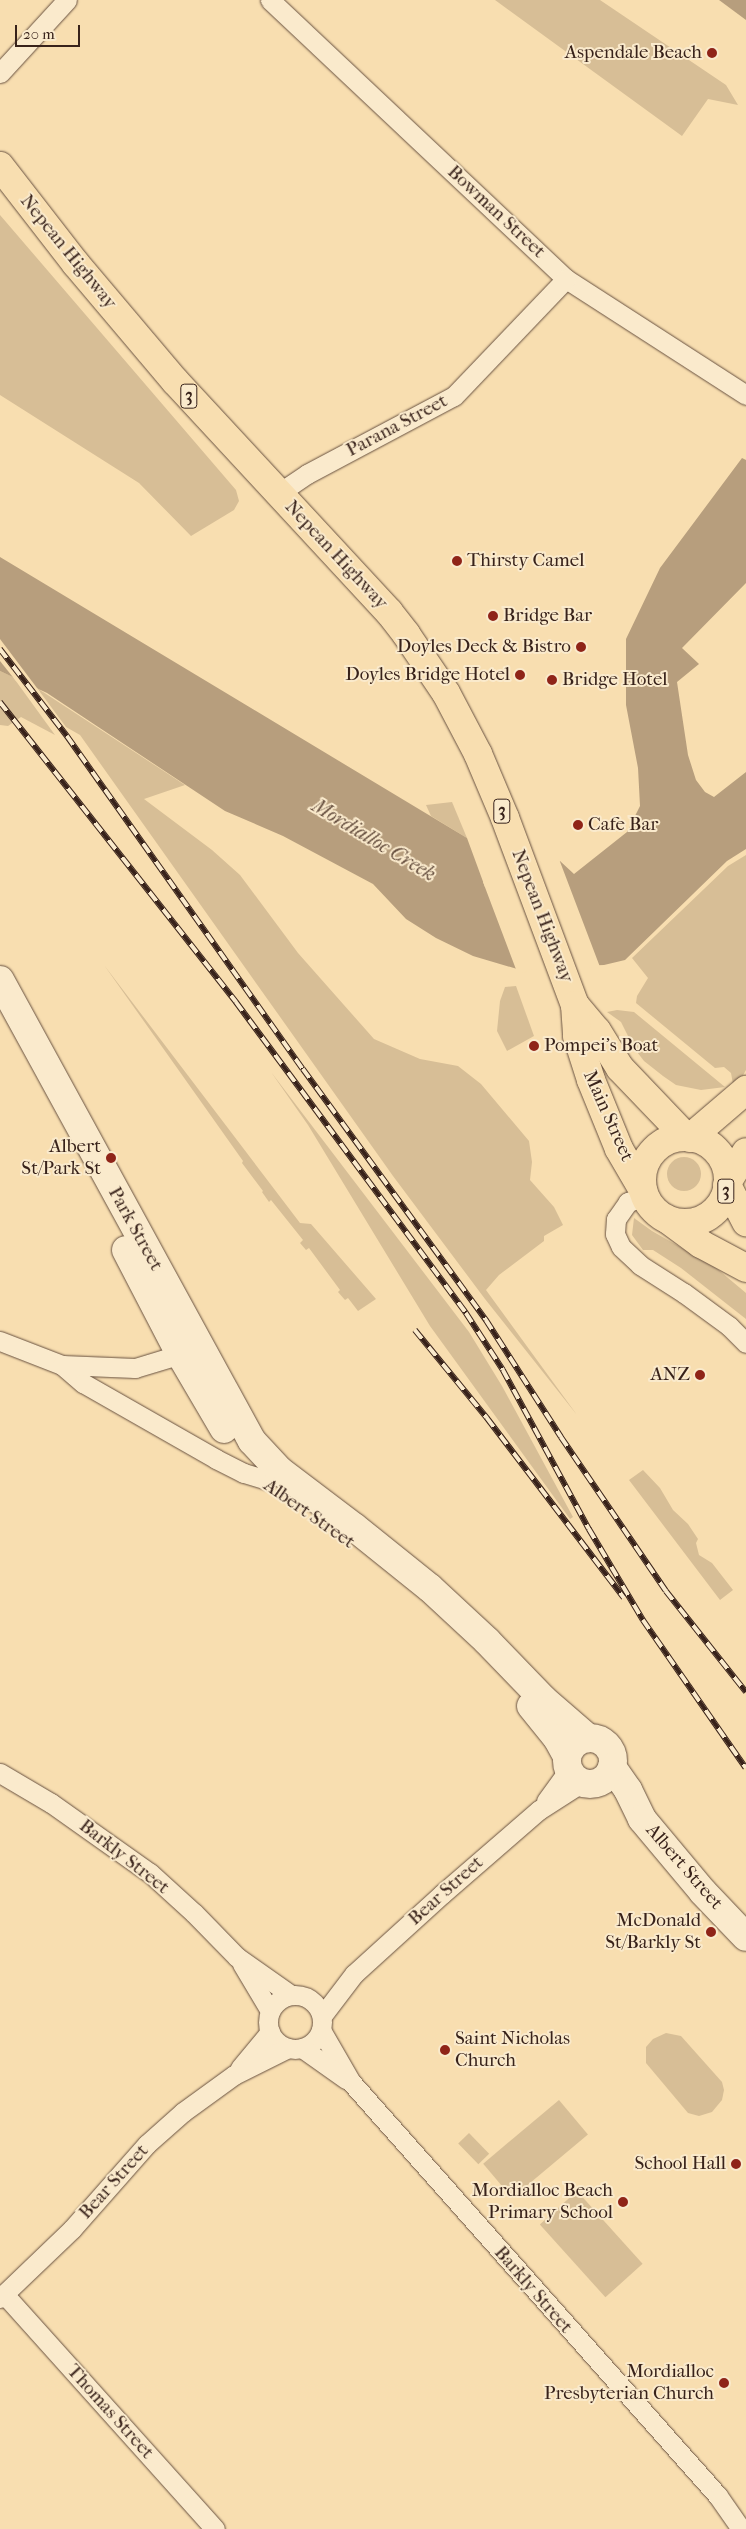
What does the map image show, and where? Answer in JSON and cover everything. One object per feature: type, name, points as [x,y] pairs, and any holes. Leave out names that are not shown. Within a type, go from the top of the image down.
[{"type":"main road","name":"Nepean Highway","points":[[0,166],[76,264],[170,375],[389,612],[429,667],[446,693],[478,754],[524,868],[575,1004]]},
{"type":"main road","name":"Main Street","points":[[575,1004],[597,1031],[620,1068],[688,1137]]},
{"type":"main road","name":"Main Street","points":[[575,1004],[577,1036],[591,1080],[620,1148],[644,1193]]},
{"type":"main road","points":[[644,1193],[644,1168],[654,1150],[672,1139],[688,1137],[746,1090]]},
{"type":"main road","name":"3","points":[[688,1137],[704,1142],[715,1150],[726,1167],[728,1183],[746,1222]]},
{"type":"main road","points":[[728,1183],[746,1152]]},
{"type":"main road","name":"3","points":[[664,1218],[684,1223],[704,1218],[720,1204],[728,1183]]},
{"type":"main road","name":"3","points":[[644,1193],[653,1209],[664,1218],[701,1244],[746,1268]]},
{"type":"street","points":[[0,73],[67,0]]},
{"type":"street","name":"Bowman Street","points":[[270,0],[566,279],[746,395]]},
{"type":"street","name":"Parana Street","points":[[279,493],[307,474],[454,396],[566,279]]},
{"type":"street","name":"Park Street","points":[[0,980],[190,1351],[236,1447],[274,1476]]},
{"type":"street","name":"Park Street","points":[[0,1018],[101,1201],[190,1351]]},
{"type":"street","points":[[644,1193],[628,1202],[616,1218],[615,1234],[621,1247],[635,1261],[729,1326],[746,1343]]},
{"type":"street","name":"Albert Street","points":[[0,1341],[62,1365],[83,1383],[216,1459],[244,1473],[274,1476],[354,1526],[430,1588],[487,1641],[543,1699],[588,1738],[595,1739],[607,1746],[611,1752],[584,1772]]},
{"type":"street","points":[[62,1365],[112,1369],[135,1368],[190,1351]]},
{"type":"street","name":"Albert Street","points":[[274,1476],[386,1570],[476,1650],[524,1698],[584,1772],[642,1819],[703,1892],[746,1938]]},
{"type":"street","points":[[584,1772],[575,1744],[588,1738]]},
{"type":"street","name":"Bear Street","points":[[311,2000],[354,1974],[442,1894],[584,1772]]},
{"type":"street","name":"Barkly Street","points":[[0,1773],[51,1803],[150,1873],[237,1957],[291,1995]]},
{"type":"street","name":"Barkly Street","points":[[237,1957],[270,2011]]},
{"type":"street","name":"Bear Street","points":[[321,2023],[354,1974]]},
{"type":"street","points":[[291,1995],[304,1996],[311,2000],[321,2023],[317,2038],[295,2048],[281,2045],[270,2032],[268,2025],[270,2011],[282,1998],[291,1995]]},
{"type":"street","name":"Barkly Street","points":[[321,2023],[351,2082],[718,2496],[741,2529]]},
{"type":"street","name":"Bear Street","points":[[234,2075],[270,2032]]},
{"type":"street","name":"Bear Street","points":[[2,2296],[72,2230],[147,2144],[183,2112],[234,2075],[295,2048]]},
{"type":"street","name":"Barkly Street","points":[[295,2048],[351,2082]]},
{"type":"street","name":"Thomas Street","points":[[2,2296],[215,2529]]},
{"type":"street","name":"Barkly Street","points":[[718,2496],[746,2515]]},
{"type":"shaded area","points":[[495,0],[600,0],[726,85],[738,105],[708,99],[682,136]]},
{"type":"shaded area","points":[[0,215],[236,490],[239,501],[234,510],[191,536],[139,483],[0,395]]},
{"type":"shaded area","points":[[0,671],[13,677],[55,735],[21,717],[8,726],[0,725]]},
{"type":"shaded area","points":[[37,688],[185,785],[144,799],[212,850],[240,875],[298,953],[374,1039],[420,1059],[458,1066],[481,1084],[529,1141],[532,1162],[530,1180],[554,1207],[563,1225],[544,1236],[544,1241],[499,1275],[486,1290],[577,1415],[485,1299],[393,1176],[80,735],[66,727]]},
{"type":"shaded area","points":[[452,802],[467,838],[431,816],[426,805]]},
{"type":"shaded area","points":[[746,855],[746,1070],[742,1077],[733,1084],[731,1073],[724,1067],[715,1068],[636,1003],[637,996],[648,978],[632,958],[728,866]]},
{"type":"shaded area","points":[[104,965],[300,1223],[311,1224],[376,1299],[358,1311],[348,1298],[345,1300],[338,1292],[340,1290],[309,1248],[306,1250],[300,1243],[303,1240],[271,1200],[269,1202],[242,1163],[243,1161]]},
{"type":"shaded area","points":[[516,986],[534,1036],[507,1051],[497,1031],[500,1001],[505,987]]},
{"type":"shaded area","points":[[617,1010],[634,1012],[725,1087],[701,1090],[676,1085],[663,1076],[644,1061],[634,1048],[621,1022],[607,1012]]},
{"type":"shaded area","points":[[271,1072],[469,1332],[502,1386],[573,1517],[570,1519],[430,1326],[308,1125]]},
{"type":"shaded area","points":[[684,1157],[696,1162],[701,1174],[696,1186],[684,1191],[672,1186],[667,1174],[672,1162]]},
{"type":"shaded area","points":[[634,1218],[652,1231],[715,1267],[746,1293],[746,1319],[681,1268],[653,1250],[643,1250],[632,1235]]},
{"type":"shaded area","points":[[643,1470],[660,1488],[673,1510],[688,1524],[698,1539],[696,1543],[699,1555],[712,1563],[733,1590],[720,1600],[629,1480]]},
{"type":"shaded area","points":[[666,2033],[681,2036],[722,2082],[724,2090],[722,2100],[712,2112],[699,2116],[688,2113],[646,2063],[646,2047],[653,2039]]},
{"type":"shaded area","points":[[559,2100],[588,2134],[512,2198],[483,2164]]},
{"type":"shaded area","points":[[469,2133],[489,2154],[478,2164],[458,2143]]},
{"type":"shaded area","points":[[577,2191],[643,2264],[605,2297],[540,2224]]},
{"type":"water","points":[[719,0],[746,0],[746,20]]},
{"type":"water","name":"Mordialloc Creek","points":[[742,458],[746,460],[746,583],[682,648],[699,664],[677,682],[688,755],[696,780],[705,792],[714,797],[746,772],[746,849],[727,861],[625,960],[604,965],[527,968],[524,971],[473,956],[436,938],[406,919],[373,884],[283,836],[225,811],[47,693],[0,671],[0,557],[467,838],[485,887],[560,861],[574,874],[627,832],[640,806],[638,768],[626,705],[626,639],[660,568]]},
{"type":"pier","points":[[0,639],[40,692],[16,681],[0,661]]},
{"type":"pier","points":[[559,859],[600,967],[517,972],[483,882],[486,881],[487,884]]},
{"type":"railway","points":[[0,649],[67,736],[303,1069],[486,1320],[561,1437],[666,1591],[746,1692]]},
{"type":"railway","points":[[0,702],[236,1002],[466,1313],[503,1370],[589,1529],[643,1620],[746,1768]]},
{"type":"railway","points":[[415,1330],[487,1418],[624,1598]]},
{"type":"place","name":"Aspendale Beach","points":[[712,53]]},
{"type":"place","name":"Thirsty Camel","points":[[457,561]]},
{"type":"place","name":"Bridge Bar","points":[[493,616]]},
{"type":"place","name":"Doyles Deck & Bistro","points":[[581,647]]},
{"type":"place","name":"Doyles Bridge Hotel","points":[[520,675]]},
{"type":"place","name":"Bridge Hotel","points":[[552,680]]},
{"type":"place","name":"Cafe Bar","points":[[578,825]]},
{"type":"place","name":"Pompei’s Boat","points":[[534,1046]]},
{"type":"place","name":"Albert St/Park St","points":[[111,1158]]},
{"type":"place","name":"ANZ","points":[[700,1375]]},
{"type":"place","name":"McDonald St/Barkly St","points":[[711,1932]]},
{"type":"place","name":"Saint Nicholas Church","points":[[445,2050]]},
{"type":"place","name":"School Hall","points":[[736,2164]]},
{"type":"place","name":"Mordialloc Beach Primary School","points":[[623,2202]]},
{"type":"place","name":"Mordialloc Presbyterian Church","points":[[724,2383]]}]
